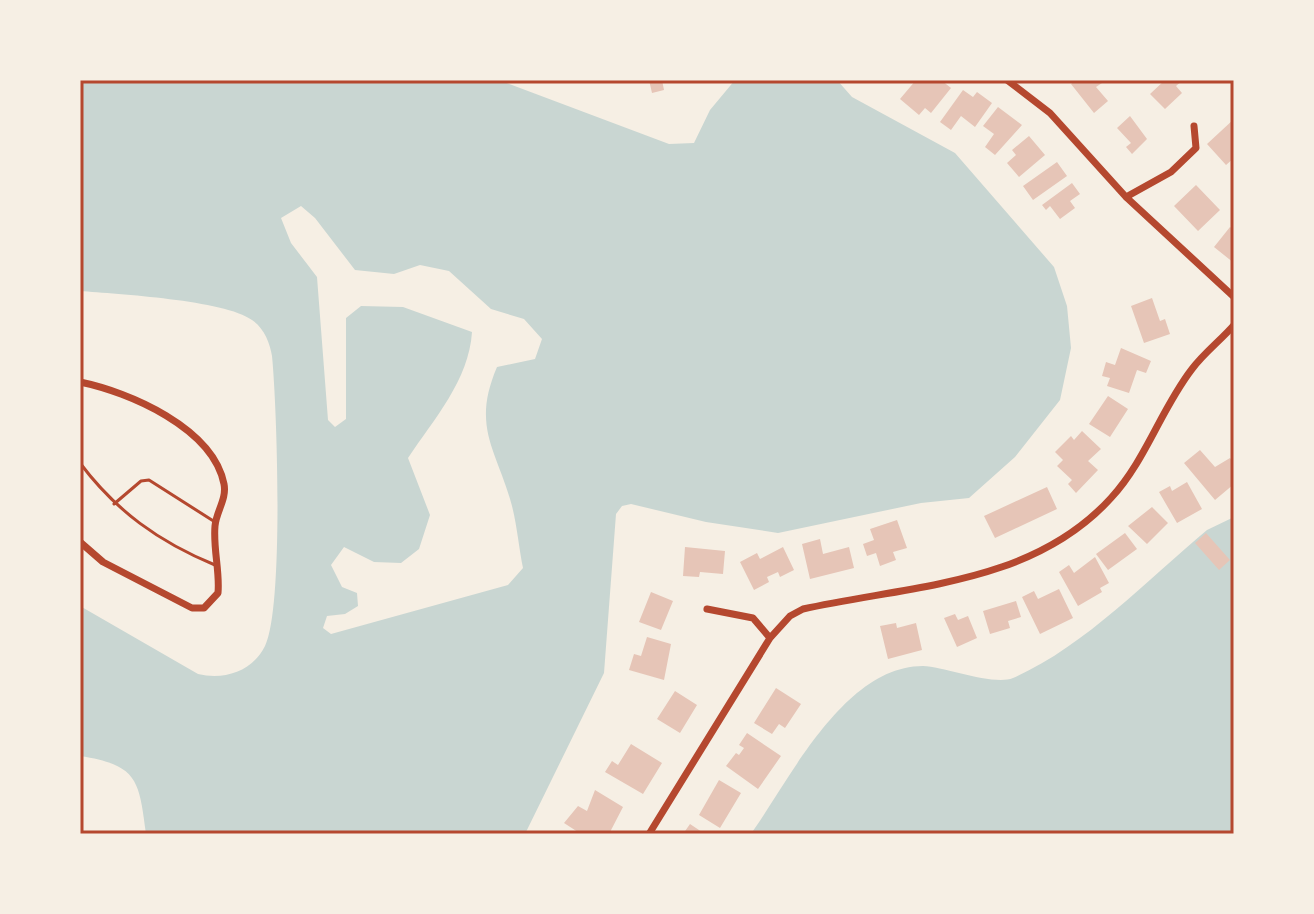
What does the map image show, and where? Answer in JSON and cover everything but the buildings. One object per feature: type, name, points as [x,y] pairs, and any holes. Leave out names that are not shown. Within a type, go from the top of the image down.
[{"type":"street","points":[[1007,80],[1050,113],[1126,197],[1234,297]]},
{"type":"street","points":[[1126,197],[1171,172],[1196,148],[1194,126]]},
{"type":"street","points":[[649,834],[770,638],[790,616],[803,609],[950,582],[1009,567],[1065,539],[1088,521],[1130,475],[1192,369],[1234,325]]},
{"type":"street","points":[[80,382],[137,398],[208,453],[221,473],[225,489],[215,522],[218,593],[204,608],[192,608],[103,562],[80,542]]},
{"type":"street","points":[[707,609],[753,618],[770,638]]},
{"type":"lane","points":[[80,463],[114,504],[156,536],[216,566]]},
{"type":"lane","points":[[114,504],[141,481],[149,480],[215,522]]},
{"type":"shaded area","points":[[80,80],[499,80],[669,144],[694,143],[710,110],[735,80],[837,80],[852,97],[955,153],[1054,267],[1067,306],[1071,348],[1060,400],[1015,457],[969,498],[921,503],[778,533],[706,522],[631,504],[622,506],[616,514],[604,673],[525,834],[146,834],[141,800],[132,778],[114,764],[80,756],[80,606],[198,674],[227,675],[245,668],[259,655],[271,625],[277,551],[276,417],[272,356],[260,327],[238,313],[170,299],[80,291]],"holes":[[[301,206],[315,218],[355,270],[394,274],[420,265],[449,271],[491,309],[524,319],[542,339],[535,359],[497,367],[486,407],[489,438],[512,506],[523,568],[508,585],[331,634],[323,628],[327,616],[345,614],[358,606],[357,593],[342,587],[331,565],[344,547],[374,562],[401,563],[419,549],[430,515],[408,458],[457,383],[472,332],[403,307],[361,306],[346,318],[346,419],[335,427],[328,420],[317,277],[291,243],[281,218]]]},
{"type":"shaded area","points":[[1234,517],[1234,834],[751,834],[823,729],[845,704],[869,684],[895,671],[923,666],[994,680],[1013,678],[1039,665],[1090,631],[1207,530]]}]
